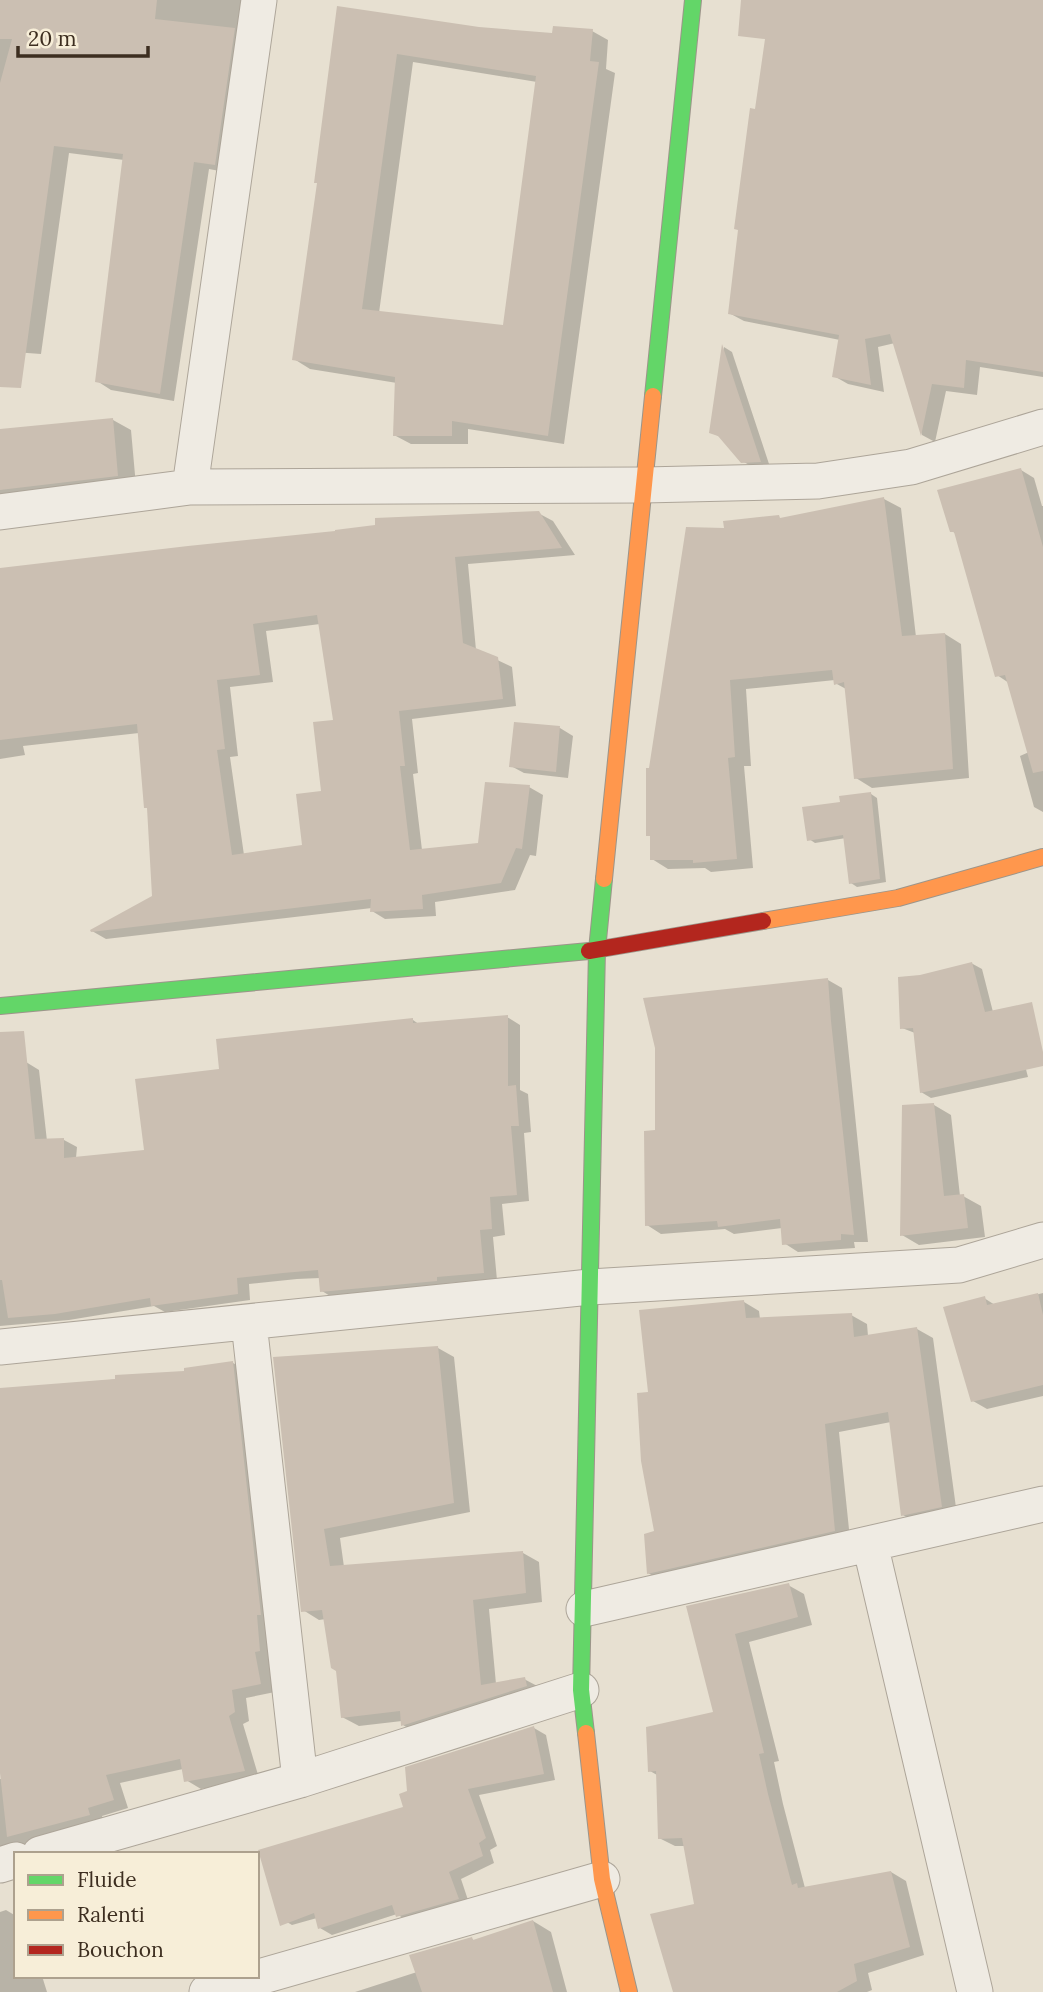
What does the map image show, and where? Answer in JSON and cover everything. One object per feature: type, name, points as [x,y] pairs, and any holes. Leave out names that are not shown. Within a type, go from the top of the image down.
[{"type":"street","points":[[190,487],[259,0]]},
{"type":"street","points":[[629,1992],[603,1878],[581,1690],[597,950],[693,0]]},
{"type":"street","points":[[0,513],[190,487],[644,485],[818,481],[911,467],[1043,427]]},
{"type":"street","points":[[0,1006],[597,950],[898,898],[1043,857]]},
{"type":"street","points":[[0,1347],[590,1287],[960,1265],[1043,1240]]},
{"type":"street","points":[[249,1322],[300,1780]]},
{"type":"street","points":[[584,1609],[1043,1504]]},
{"type":"street","points":[[870,1544],[975,1992]]},
{"type":"street","points":[[47,1852],[300,1780],[581,1690]]},
{"type":"street","points":[[230,1989],[603,1878]]},
{"type":"building","points":[[0,0],[157,0],[155,19],[235,28],[215,165],[194,162],[160,394],[95,382],[123,154],[54,146],[21,388],[0,387],[0,83],[12,39],[0,39]]},
{"type":"building","points":[[741,0],[1043,0],[1043,372],[966,360],[964,388],[932,384],[921,436],[890,334],[865,339],[871,385],[832,377],[839,335],[728,314],[738,230],[734,229],[750,108],[755,109],[765,39],[738,36]]},
{"type":"building","points":[[337,6],[479,27],[552,33],[553,26],[593,29],[590,61],[599,62],[548,436],[452,421],[452,436],[393,436],[395,377],[292,360],[317,183],[314,183]],"holes":[[[397,54],[536,76],[503,325],[362,309]]]},
{"type":"building","points":[[722,344],[761,462],[741,463],[718,436],[709,433]]},
{"type":"building","points":[[113,418],[118,476],[0,490],[0,429]]},
{"type":"building","points":[[1021,468],[1043,547],[1043,771],[1033,773],[1005,675],[995,677],[954,532],[950,532],[937,490]]},
{"type":"building","points":[[884,497],[902,636],[945,633],[953,769],[854,779],[844,682],[834,685],[832,670],[730,680],[735,757],[728,758],[737,859],[693,863],[693,860],[650,860],[650,836],[646,836],[646,768],[649,768],[686,527],[724,528],[723,521],[779,515],[780,518]]},
{"type":"building","points":[[539,511],[562,548],[455,557],[463,643],[498,657],[503,699],[399,711],[405,766],[400,766],[410,850],[478,843],[485,782],[530,785],[522,849],[516,848],[501,883],[422,895],[423,909],[370,912],[371,899],[91,932],[90,930],[152,896],[147,808],[144,808],[137,724],[0,740],[0,568],[335,531],[375,525],[375,518]],"holes":[[[317,615],[333,720],[313,722],[321,791],[296,794],[302,845],[232,855],[217,750],[225,749],[217,680],[260,675],[253,624]]]},
{"type":"building","points":[[514,722],[560,726],[556,772],[509,767]]},
{"type":"building","points":[[871,792],[880,879],[849,884],[843,835],[807,841],[802,807],[840,802],[839,796]]},
{"type":"building","points":[[972,962],[985,1012],[1032,1002],[1043,1052],[1043,1066],[920,1093],[913,1028],[900,1029],[898,977],[920,975]]},
{"type":"building","points":[[828,978],[854,1235],[841,1234],[841,1240],[782,1245],[780,1219],[718,1227],[717,1221],[645,1226],[644,1131],[655,1130],[655,1048],[643,998]]},
{"type":"building","points":[[508,1015],[508,1086],[516,1085],[519,1126],[511,1126],[517,1195],[490,1197],[492,1229],[480,1230],[484,1273],[437,1277],[437,1281],[320,1292],[318,1270],[283,1273],[237,1278],[238,1294],[151,1306],[150,1298],[55,1314],[8,1318],[0,1280],[0,1032],[24,1031],[35,1139],[64,1138],[64,1158],[144,1150],[135,1079],[219,1069],[216,1039],[413,1018],[413,1023]]},
{"type":"building","points":[[934,1103],[944,1196],[964,1194],[968,1228],[900,1236],[902,1105]]},
{"type":"building","points":[[1038,1293],[1043,1315],[1043,1385],[971,1402],[943,1307],[985,1296],[987,1305]]},
{"type":"building","points":[[744,1300],[746,1318],[852,1313],[854,1337],[917,1327],[942,1507],[901,1516],[888,1412],[825,1424],[835,1531],[647,1574],[644,1534],[654,1531],[641,1461],[637,1393],[648,1392],[639,1310]]},
{"type":"building","points":[[438,1346],[454,1503],[324,1529],[330,1566],[523,1551],[526,1593],[473,1600],[481,1685],[525,1677],[527,1686],[401,1726],[400,1711],[341,1718],[336,1671],[331,1668],[322,1610],[301,1612],[273,1357]]},
{"type":"building","points":[[233,1361],[261,1615],[257,1615],[260,1651],[255,1652],[261,1684],[232,1690],[235,1712],[229,1716],[245,1771],[184,1782],[180,1759],[106,1775],[114,1800],[88,1808],[90,1815],[7,1837],[0,1773],[0,1388],[115,1379],[115,1375],[184,1371],[184,1368]]},
{"type":"building","points":[[789,1583],[798,1617],[735,1634],[764,1753],[759,1754],[768,1794],[792,1885],[797,1883],[798,1888],[891,1871],[910,1947],[854,1964],[857,1981],[837,1992],[673,1992],[650,1914],[694,1904],[682,1838],[658,1839],[656,1771],[648,1772],[646,1727],[713,1712],[686,1606]]},
{"type":"building","points":[[534,1726],[544,1774],[468,1789],[486,1838],[479,1843],[483,1856],[449,1872],[459,1899],[396,1917],[392,1905],[318,1929],[314,1913],[280,1926],[258,1850],[403,1807],[399,1794],[407,1791],[405,1767]]},
{"type":"building","points":[[533,1920],[553,1992],[422,1992],[409,1955],[472,1937],[473,1940]]},
{"type":"traffic: fast","points":[[653,396],[693,0]]},
{"type":"traffic: fast","points":[[586,1733],[581,1690],[597,950],[604,879]]},
{"type":"traffic: fast","points":[[0,1006],[589,951]]},
{"type":"traffic: slow","points":[[604,879],[653,396]]},
{"type":"traffic: slow","points":[[763,921],[898,898],[1043,857]]},
{"type":"traffic: slow","points":[[586,1733],[602,1879],[629,1992]]},
{"type":"traffic: jam","points":[[589,951],[763,921]]}]
